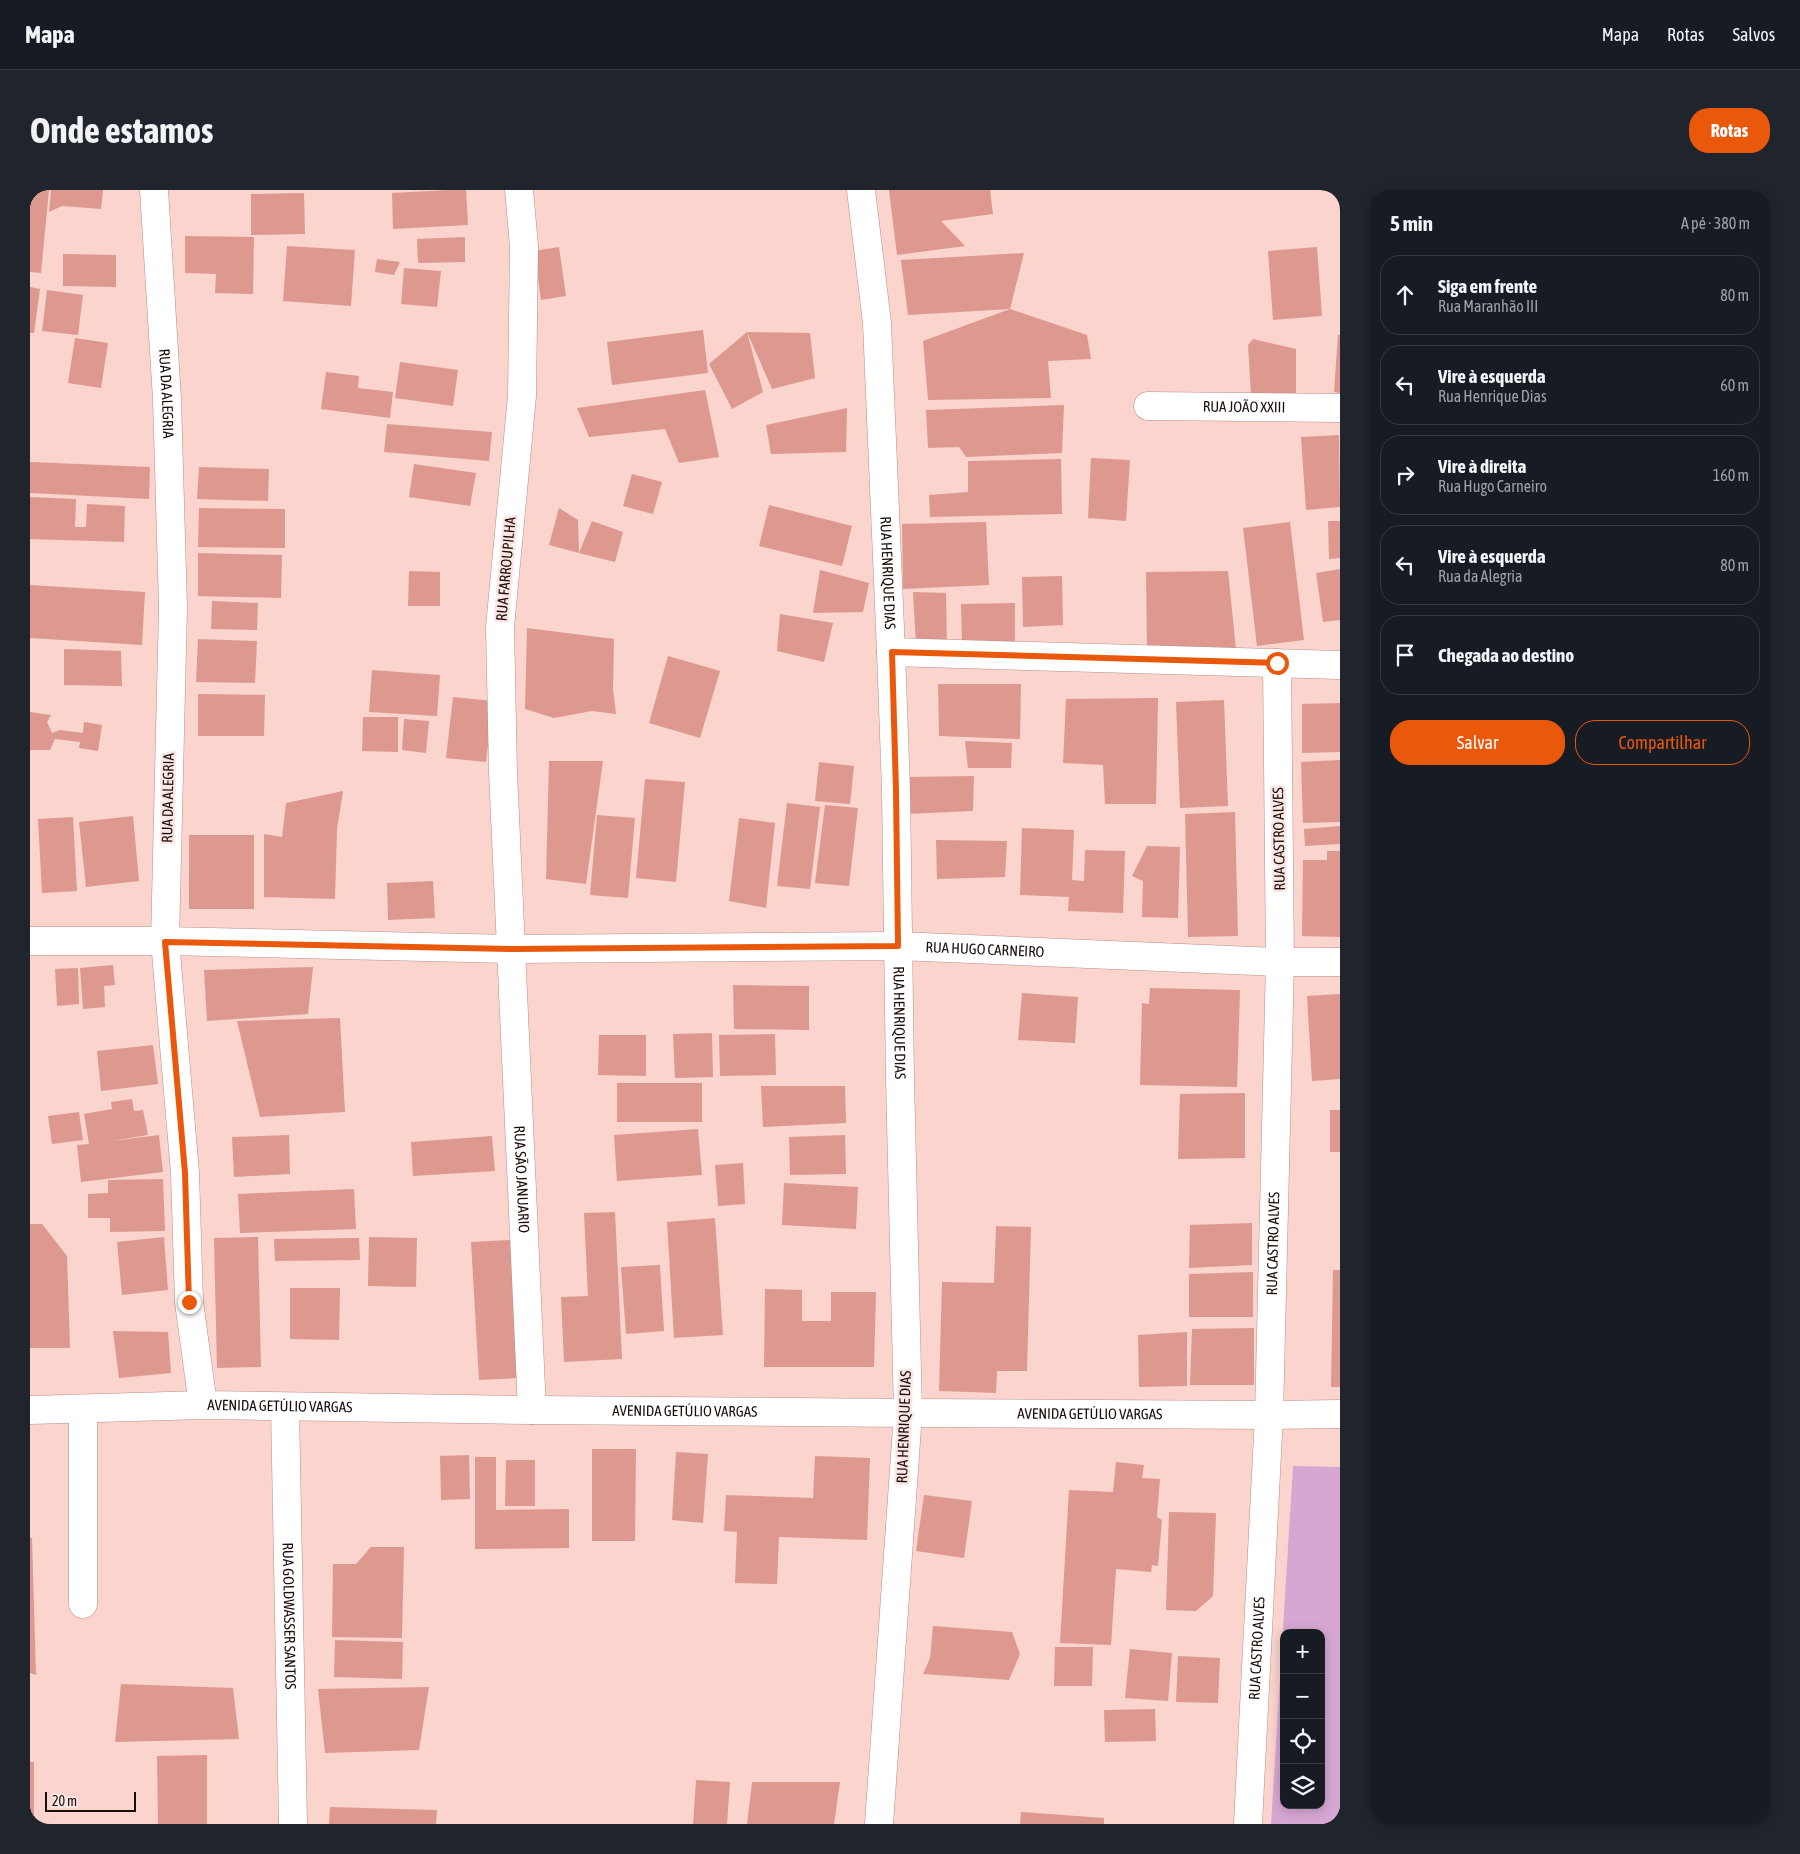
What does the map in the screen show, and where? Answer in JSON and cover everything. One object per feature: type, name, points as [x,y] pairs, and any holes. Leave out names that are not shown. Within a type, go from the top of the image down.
[{"type":"street","name":"RUA DA ALEGRIA","points":[[154,190],[167,399],[173,606],[165,942],[185,1173],[189,1302],[203,1405]]},
{"type":"street","name":"RUA FARROUPILHA","points":[[512,949],[503,772],[500,627],[522,396],[524,246],[519,190]]},
{"type":"street","name":"RUA HENRIQUE DIAS","points":[[861,190],[877,324],[892,652],[908,1413],[879,1824]]},
{"type":"street","name":"RUA JOÃO XXIII","points":[[1148,406],[1340,408]]},
{"type":"street","points":[[892,652],[1340,665]]},
{"type":"street","name":"RUA CASTRO ALVES","points":[[1248,1824],[1269,1416],[1280,962],[1277,663]]},
{"type":"street","name":"RUA HUGO CARNEIRO","points":[[30,941],[512,949],[898,946],[1280,962],[1340,962]]},
{"type":"street","name":"RUA SÃO JANUARIO","points":[[512,949],[532,1410]]},
{"type":"street","name":"AVENIDA GETÚLIO VARGAS","points":[[30,1410],[83,1410],[203,1405],[532,1410],[1269,1416],[1340,1414]]},
{"type":"street","name":"RUA GOLDWASSER SANTOS","points":[[285,1407],[292,1824]]},
{"type":"street","points":[[83,1410],[83,1604]]},
{"type":"shaded area","points":[[1293,1466],[1340,1467],[1340,1824],[1271,1824],[1280,1678],[1280,1809],[1325,1809],[1325,1629],[1283,1629]]},
{"type":"building","points":[[30,190],[49,190],[41,273],[30,272]]},
{"type":"building","points":[[51,190],[103,190],[101,209],[62,206],[49,212]]},
{"type":"building","points":[[466,190],[468,225],[393,229],[392,193]]},
{"type":"building","points":[[889,190],[990,190],[993,214],[941,221],[965,246],[897,255]]},
{"type":"building","points":[[304,193],[305,234],[251,235],[251,194]]},
{"type":"building","points":[[185,236],[254,237],[253,294],[215,293],[216,274],[185,273]]},
{"type":"building","points":[[465,237],[465,262],[418,263],[417,239]]},
{"type":"building","points":[[287,246],[355,250],[351,306],[283,301]]},
{"type":"building","points":[[559,247],[566,296],[541,300],[534,251]]},
{"type":"building","points":[[1317,247],[1322,316],[1273,320],[1268,251]]},
{"type":"building","points":[[1024,253],[1010,309],[908,315],[901,260]]},
{"type":"building","points":[[63,254],[116,255],[116,287],[63,286]]},
{"type":"building","points":[[377,259],[400,262],[394,275],[375,272]]},
{"type":"building","points":[[404,268],[441,271],[437,307],[401,304]]},
{"type":"building","points":[[30,287],[40,289],[34,333],[30,333]]},
{"type":"building","points":[[47,290],[83,295],[78,335],[42,331]]},
{"type":"building","points":[[1010,309],[1087,335],[1091,359],[1048,361],[1051,398],[928,400],[923,341]]},
{"type":"building","points":[[703,330],[708,373],[612,385],[607,342]]},
{"type":"building","points":[[747,332],[810,333],[815,378],[772,389]]},
{"type":"building","points":[[747,332],[763,392],[732,409],[709,364]]},
{"type":"building","points":[[1338,335],[1340,335],[1340,393],[1334,392]]},
{"type":"building","points":[[75,338],[108,343],[101,388],[68,383]]},
{"type":"building","points":[[1253,339],[1296,349],[1296,396],[1251,394],[1248,345]]},
{"type":"building","points":[[400,362],[458,370],[453,406],[395,398]]},
{"type":"building","points":[[326,372],[359,376],[358,388],[393,392],[390,418],[321,409]]},
{"type":"building","points":[[705,390],[719,457],[679,463],[665,429],[589,437],[577,408]]},
{"type":"building","points":[[1064,405],[1062,453],[966,457],[959,447],[928,448],[926,410]]},
{"type":"building","points":[[847,408],[846,452],[771,454],[766,425]]},
{"type":"building","points":[[387,424],[492,432],[489,461],[384,452]]},
{"type":"building","points":[[1339,435],[1340,507],[1306,510],[1301,437]]},
{"type":"building","points":[[1091,458],[1130,460],[1126,521],[1088,518]]},
{"type":"building","points":[[1061,459],[1062,514],[930,517],[929,495],[968,492],[968,461]]},
{"type":"building","points":[[30,462],[150,467],[149,499],[30,493]]},
{"type":"building","points":[[414,464],[476,473],[470,506],[409,497]]},
{"type":"building","points":[[199,467],[269,469],[268,501],[197,499]]},
{"type":"building","points":[[632,474],[662,482],[653,514],[623,506]]},
{"type":"building","points":[[30,497],[76,499],[75,527],[86,527],[87,504],[125,506],[124,542],[30,539]]},
{"type":"building","points":[[769,505],[852,526],[842,566],[759,546]]},
{"type":"building","points":[[199,508],[285,509],[285,548],[198,547]]},
{"type":"building","points":[[559,508],[578,520],[579,553],[549,545]]},
{"type":"building","points":[[592,521],[623,532],[615,562],[579,553]]},
{"type":"building","points":[[1328,521],[1340,521],[1340,558],[1329,559]]},
{"type":"building","points":[[986,522],[989,585],[903,589],[902,524]]},
{"type":"building","points":[[1290,522],[1304,640],[1257,646],[1243,528]]},
{"type":"building","points":[[198,553],[282,555],[281,598],[198,596]]},
{"type":"building","points":[[1340,569],[1340,620],[1323,622],[1316,573]]},
{"type":"building","points":[[820,570],[869,583],[863,612],[813,613]]},
{"type":"building","points":[[409,571],[440,572],[440,606],[408,606]]},
{"type":"building","points":[[1228,571],[1236,649],[1147,649],[1146,572]]},
{"type":"building","points":[[1062,576],[1063,625],[1023,627],[1022,577]]},
{"type":"building","points":[[30,585],[145,592],[142,645],[30,638]]},
{"type":"building","points":[[913,592],[946,593],[947,644],[916,645]]},
{"type":"building","points":[[212,601],[258,603],[257,630],[211,629]]},
{"type":"building","points":[[1015,603],[1015,642],[962,643],[961,604]]},
{"type":"building","points":[[780,614],[833,623],[824,662],[777,651]]},
{"type":"building","points":[[527,628],[614,639],[613,689],[616,714],[592,711],[554,718],[525,709]]},
{"type":"building","points":[[198,639],[257,641],[255,683],[196,682]]},
{"type":"building","points":[[64,649],[121,651],[122,686],[64,685]]},
{"type":"building","points":[[668,656],[720,671],[700,738],[649,723]]},
{"type":"building","points":[[372,670],[440,675],[437,716],[369,712]]},
{"type":"building","points":[[938,684],[1021,684],[1020,739],[939,736]]},
{"type":"building","points":[[198,694],[265,695],[264,736],[198,736]]},
{"type":"building","points":[[453,697],[493,701],[486,762],[446,758]]},
{"type":"building","points":[[1158,698],[1156,804],[1105,804],[1103,765],[1063,763],[1066,699]]},
{"type":"building","points":[[1224,700],[1228,806],[1180,808],[1176,702]]},
{"type":"building","points":[[1340,703],[1340,752],[1302,753],[1302,704]]},
{"type":"building","points":[[30,712],[51,715],[47,722],[52,733],[60,730],[83,733],[84,722],[102,725],[98,751],[79,748],[80,742],[55,739],[50,750],[30,750]]},
{"type":"building","points":[[363,717],[398,717],[398,752],[362,751]]},
{"type":"building","points":[[404,719],[429,721],[426,753],[402,750]]},
{"type":"building","points":[[965,741],[1012,743],[1011,768],[968,768]]},
{"type":"building","points":[[1340,760],[1340,822],[1303,823],[1301,762]]},
{"type":"building","points":[[549,761],[603,761],[586,884],[546,879]]},
{"type":"building","points":[[819,762],[854,766],[850,804],[815,801]]},
{"type":"building","points":[[974,776],[973,811],[906,814],[905,777]]},
{"type":"building","points":[[645,779],[685,782],[676,882],[636,878]]},
{"type":"building","points":[[343,791],[337,829],[335,899],[264,897],[264,834],[282,837],[286,803]]},
{"type":"building","points":[[787,803],[820,807],[810,889],[777,886]]},
{"type":"building","points":[[825,805],[858,808],[849,886],[815,883]]},
{"type":"building","points":[[1235,812],[1238,936],[1188,937],[1185,814]]},
{"type":"building","points":[[597,815],[635,818],[628,898],[590,895]]},
{"type":"building","points":[[133,816],[139,881],[86,887],[79,822]]},
{"type":"building","points":[[73,817],[77,891],[42,893],[38,819]]},
{"type":"building","points":[[739,818],[775,823],[766,908],[729,901]]},
{"type":"building","points":[[1340,826],[1340,844],[1305,846],[1304,829]]},
{"type":"building","points":[[1022,828],[1074,830],[1072,880],[1084,881],[1085,850],[1125,851],[1123,913],[1068,911],[1069,897],[1020,895]]},
{"type":"building","points":[[189,835],[254,835],[254,909],[189,909]]},
{"type":"building","points":[[936,840],[1007,841],[1005,877],[937,879]]},
{"type":"building","points":[[1147,846],[1180,847],[1178,918],[1142,917],[1143,881],[1132,876]]},
{"type":"building","points":[[1327,851],[1340,851],[1340,937],[1302,936],[1303,860],[1327,860]]},
{"type":"building","points":[[433,881],[435,918],[388,920],[387,883]]},
{"type":"building","points":[[113,965],[115,985],[104,986],[105,1007],[83,1009],[80,968]]},
{"type":"building","points":[[313,967],[308,1014],[207,1021],[204,970]]},
{"type":"building","points":[[78,968],[79,1004],[57,1006],[55,969]]},
{"type":"building","points":[[733,985],[809,986],[809,1030],[734,1029]]},
{"type":"building","points":[[1150,988],[1240,990],[1237,1087],[1140,1085],[1142,1003],[1149,1004]]},
{"type":"building","points":[[1022,993],[1078,997],[1075,1043],[1018,1040]]},
{"type":"building","points":[[1340,994],[1340,1079],[1312,1081],[1307,996]]},
{"type":"building","points":[[340,1018],[345,1112],[260,1117],[237,1021]]},
{"type":"building","points":[[712,1033],[713,1077],[675,1078],[673,1034]]},
{"type":"building","points":[[775,1034],[776,1075],[720,1076],[719,1035]]},
{"type":"building","points":[[599,1035],[646,1035],[646,1076],[598,1075]]},
{"type":"building","points":[[153,1045],[158,1084],[101,1091],[97,1051]]},
{"type":"building","points":[[617,1083],[702,1083],[702,1122],[617,1122]]},
{"type":"building","points":[[761,1086],[845,1086],[846,1123],[763,1127]]},
{"type":"building","points":[[1245,1093],[1245,1158],[1178,1159],[1180,1094]]},
{"type":"building","points":[[132,1099],[134,1111],[143,1110],[148,1135],[112,1141],[159,1135],[163,1172],[81,1182],[77,1145],[89,1144],[84,1114],[112,1109],[111,1102]]},
{"type":"building","points":[[1330,1110],[1340,1110],[1340,1152],[1330,1152]]},
{"type":"building","points":[[79,1112],[83,1140],[52,1144],[48,1116]]},
{"type":"building","points":[[698,1129],[702,1175],[617,1181],[614,1135]]},
{"type":"building","points":[[289,1135],[290,1174],[234,1177],[232,1137]]},
{"type":"building","points":[[845,1135],[846,1174],[790,1175],[789,1137]]},
{"type":"building","points":[[492,1136],[495,1171],[413,1176],[411,1142]]},
{"type":"building","points":[[743,1163],[745,1204],[718,1206],[715,1165]]},
{"type":"building","points":[[163,1179],[165,1231],[110,1232],[110,1218],[88,1218],[88,1194],[108,1193],[108,1180]]},
{"type":"building","points":[[784,1183],[858,1187],[856,1229],[782,1225]]},
{"type":"building","points":[[354,1189],[356,1229],[240,1233],[238,1194]]},
{"type":"building","points":[[615,1212],[622,1359],[564,1362],[561,1297],[588,1296],[584,1213]]},
{"type":"building","points":[[715,1218],[723,1335],[674,1338],[667,1222]]},
{"type":"building","points":[[1252,1223],[1252,1265],[1189,1268],[1190,1225]]},
{"type":"building","points":[[30,1224],[42,1224],[67,1256],[70,1348],[30,1348]]},
{"type":"building","points":[[996,1226],[1031,1227],[1027,1371],[997,1371],[996,1393],[939,1391],[942,1282],[994,1283]]},
{"type":"building","points":[[164,1237],[168,1290],[122,1295],[117,1242]]},
{"type":"building","points":[[258,1237],[261,1367],[217,1368],[214,1238]]},
{"type":"building","points":[[369,1237],[417,1238],[416,1287],[368,1286]]},
{"type":"building","points":[[359,1238],[360,1260],[275,1261],[274,1239]]},
{"type":"building","points":[[510,1240],[518,1378],[479,1380],[471,1242]]},
{"type":"building","points":[[660,1265],[664,1331],[626,1334],[621,1267]]},
{"type":"building","points":[[1333,1270],[1340,1270],[1340,1387],[1331,1387]]},
{"type":"building","points":[[1253,1272],[1253,1317],[1189,1317],[1189,1274]]},
{"type":"building","points":[[290,1288],[340,1288],[339,1340],[290,1339]]},
{"type":"building","points":[[765,1289],[802,1290],[802,1321],[831,1321],[831,1292],[876,1292],[874,1367],[764,1367]]},
{"type":"building","points":[[1254,1328],[1254,1385],[1190,1385],[1192,1329]]},
{"type":"building","points":[[113,1331],[168,1332],[171,1373],[119,1378]]},
{"type":"building","points":[[1187,1332],[1187,1386],[1139,1387],[1138,1335]]},
{"type":"building","points":[[592,1449],[636,1449],[635,1541],[592,1541]]},
{"type":"building","points":[[676,1452],[708,1454],[703,1523],[672,1520]]},
{"type":"building","points":[[469,1455],[470,1499],[441,1500],[440,1456]]},
{"type":"building","points":[[815,1456],[870,1458],[867,1540],[779,1537],[777,1584],[735,1583],[737,1532],[724,1531],[726,1495],[813,1498]]},
{"type":"building","points":[[475,1457],[496,1457],[496,1510],[569,1509],[569,1548],[475,1549]]},
{"type":"building","points":[[506,1460],[535,1460],[535,1506],[505,1506]]},
{"type":"building","points":[[1116,1462],[1144,1465],[1142,1478],[1160,1479],[1157,1517],[1162,1520],[1158,1566],[1152,1565],[1151,1572],[1116,1569],[1111,1645],[1060,1643],[1069,1490],[1113,1492]]},
{"type":"building","points":[[924,1495],[972,1501],[964,1558],[916,1551]]},
{"type":"building","points":[[1169,1512],[1216,1513],[1213,1596],[1196,1611],[1166,1610]]},
{"type":"building","points":[[30,1538],[32,1538],[36,1675],[30,1673]]},
{"type":"building","points":[[371,1547],[404,1547],[402,1638],[332,1637],[333,1564],[356,1564]]},
{"type":"building","points":[[933,1626],[1012,1632],[1020,1654],[1009,1680],[923,1674],[930,1658]]},
{"type":"building","points":[[335,1640],[403,1642],[402,1679],[334,1677]]},
{"type":"building","points":[[1055,1647],[1093,1647],[1092,1686],[1054,1686]]},
{"type":"building","points":[[1130,1649],[1172,1653],[1168,1701],[1125,1698]]},
{"type":"building","points":[[1178,1656],[1220,1658],[1218,1703],[1176,1702]]},
{"type":"building","points":[[121,1684],[233,1688],[239,1739],[115,1742]]},
{"type":"building","points":[[429,1687],[419,1750],[325,1753],[318,1689]]},
{"type":"building","points":[[1155,1709],[1156,1741],[1105,1742],[1104,1710]]},
{"type":"building","points":[[207,1755],[207,1824],[158,1824],[157,1756]]},
{"type":"building","points":[[30,1762],[34,1762],[34,1824],[30,1824]]},
{"type":"building","points":[[696,1780],[730,1782],[727,1824],[693,1824]]},
{"type":"building","points":[[752,1782],[840,1782],[834,1824],[747,1824]]},
{"type":"building","points":[[330,1807],[437,1810],[436,1824],[329,1824]]},
{"type":"building","points":[[1021,1812],[1104,1818],[1104,1824],[1020,1824]]},
{"type":"route","points":[[189,1302],[185,1173],[165,942],[512,949],[898,946],[892,652],[1014,657],[1277,663]]}]
